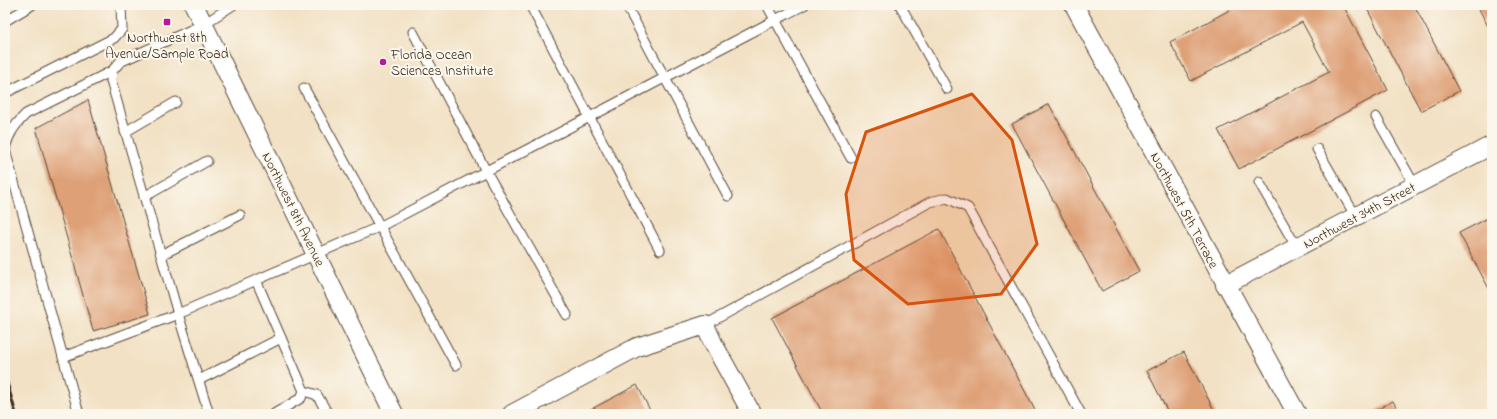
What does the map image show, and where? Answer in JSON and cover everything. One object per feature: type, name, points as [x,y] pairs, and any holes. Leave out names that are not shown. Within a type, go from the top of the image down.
[{"type":"street","name":"Northwest 8th Avenue","points":[[194,5],[394,414]]},
{"type":"street","name":"Northwest 5th Terrace","points":[[1074,5],[1225,285],[1297,414]]},
{"type":"street","name":"Northwest 34th Street","points":[[1225,285],[1492,145]]},
{"type":"street","points":[[512,414],[637,347],[705,325],[713,343],[752,414]]},
{"type":"lane","points":[[5,21],[32,5]]},
{"type":"lane","points":[[5,93],[114,38],[122,29],[121,5]]},
{"type":"lane","points":[[79,414],[5,149],[8,137],[14,125],[26,114],[112,71],[120,62],[204,24],[233,5]]},
{"type":"lane","points":[[530,5],[588,118],[660,250]]},
{"type":"lane","points":[[626,5],[728,196]]},
{"type":"lane","points":[[767,5],[851,158]]},
{"type":"lane","points":[[63,357],[178,314],[381,226],[804,5]]},
{"type":"lane","points":[[900,5],[947,89]]},
{"type":"lane","points":[[413,32],[486,171],[567,316]]},
{"type":"lane","points":[[112,71],[111,81],[125,132],[209,414]]},
{"type":"lane","points":[[304,88],[456,365]]},
{"type":"lane","points":[[125,132],[176,102]]},
{"type":"lane","points":[[1376,117],[1415,186]]},
{"type":"lane","points":[[1316,149],[1356,217]]},
{"type":"lane","points":[[144,197],[208,161]]},
{"type":"lane","points":[[1260,182],[1297,248]]},
{"type":"lane","points":[[705,325],[930,202],[947,198],[968,208],[1081,414]]},
{"type":"lane","points":[[161,255],[240,215]]},
{"type":"lane","points":[[256,280],[304,391],[301,398],[274,414]]},
{"type":"lane","points":[[199,380],[281,338]]},
{"type":"lane","points":[[304,391],[317,395],[328,414]]},
{"type":"highlighted area","points":[[972,94],[1012,140],[1037,244],[1001,294],[908,304],[854,260],[846,194],[866,132]]},
{"type":"building","points":[[1239,5],[1343,5],[1388,90],[1239,169],[1218,130],[1329,72],[1302,22],[1191,81],[1170,42]]},
{"type":"building","points":[[1365,5],[1414,5],[1459,91],[1421,111]]},
{"type":"building","points":[[1477,5],[1492,5],[1492,34]]},
{"type":"building","points":[[88,100],[150,314],[93,331],[36,128]]},
{"type":"building","points":[[1049,104],[1139,271],[1102,291],[1012,124]]},
{"type":"building","points":[[1492,216],[1492,294],[1459,233]]},
{"type":"building","points":[[939,229],[1037,414],[823,414],[772,318]]},
{"type":"building","points":[[1184,352],[1216,414],[1169,414],[1147,371]]},
{"type":"building","points":[[637,385],[652,414],[582,414]]},
{"type":"building","points":[[1393,401],[1400,414],[1369,414]]},
{"type":"railway","points":[[5,376],[16,414]]},
{"type":"place","name":"Northwest 8th Avenue/Sample Road","points":[[167,22]]},
{"type":"place","name":"Florida Ocean Sciences Institute","points":[[383,62]]}]
